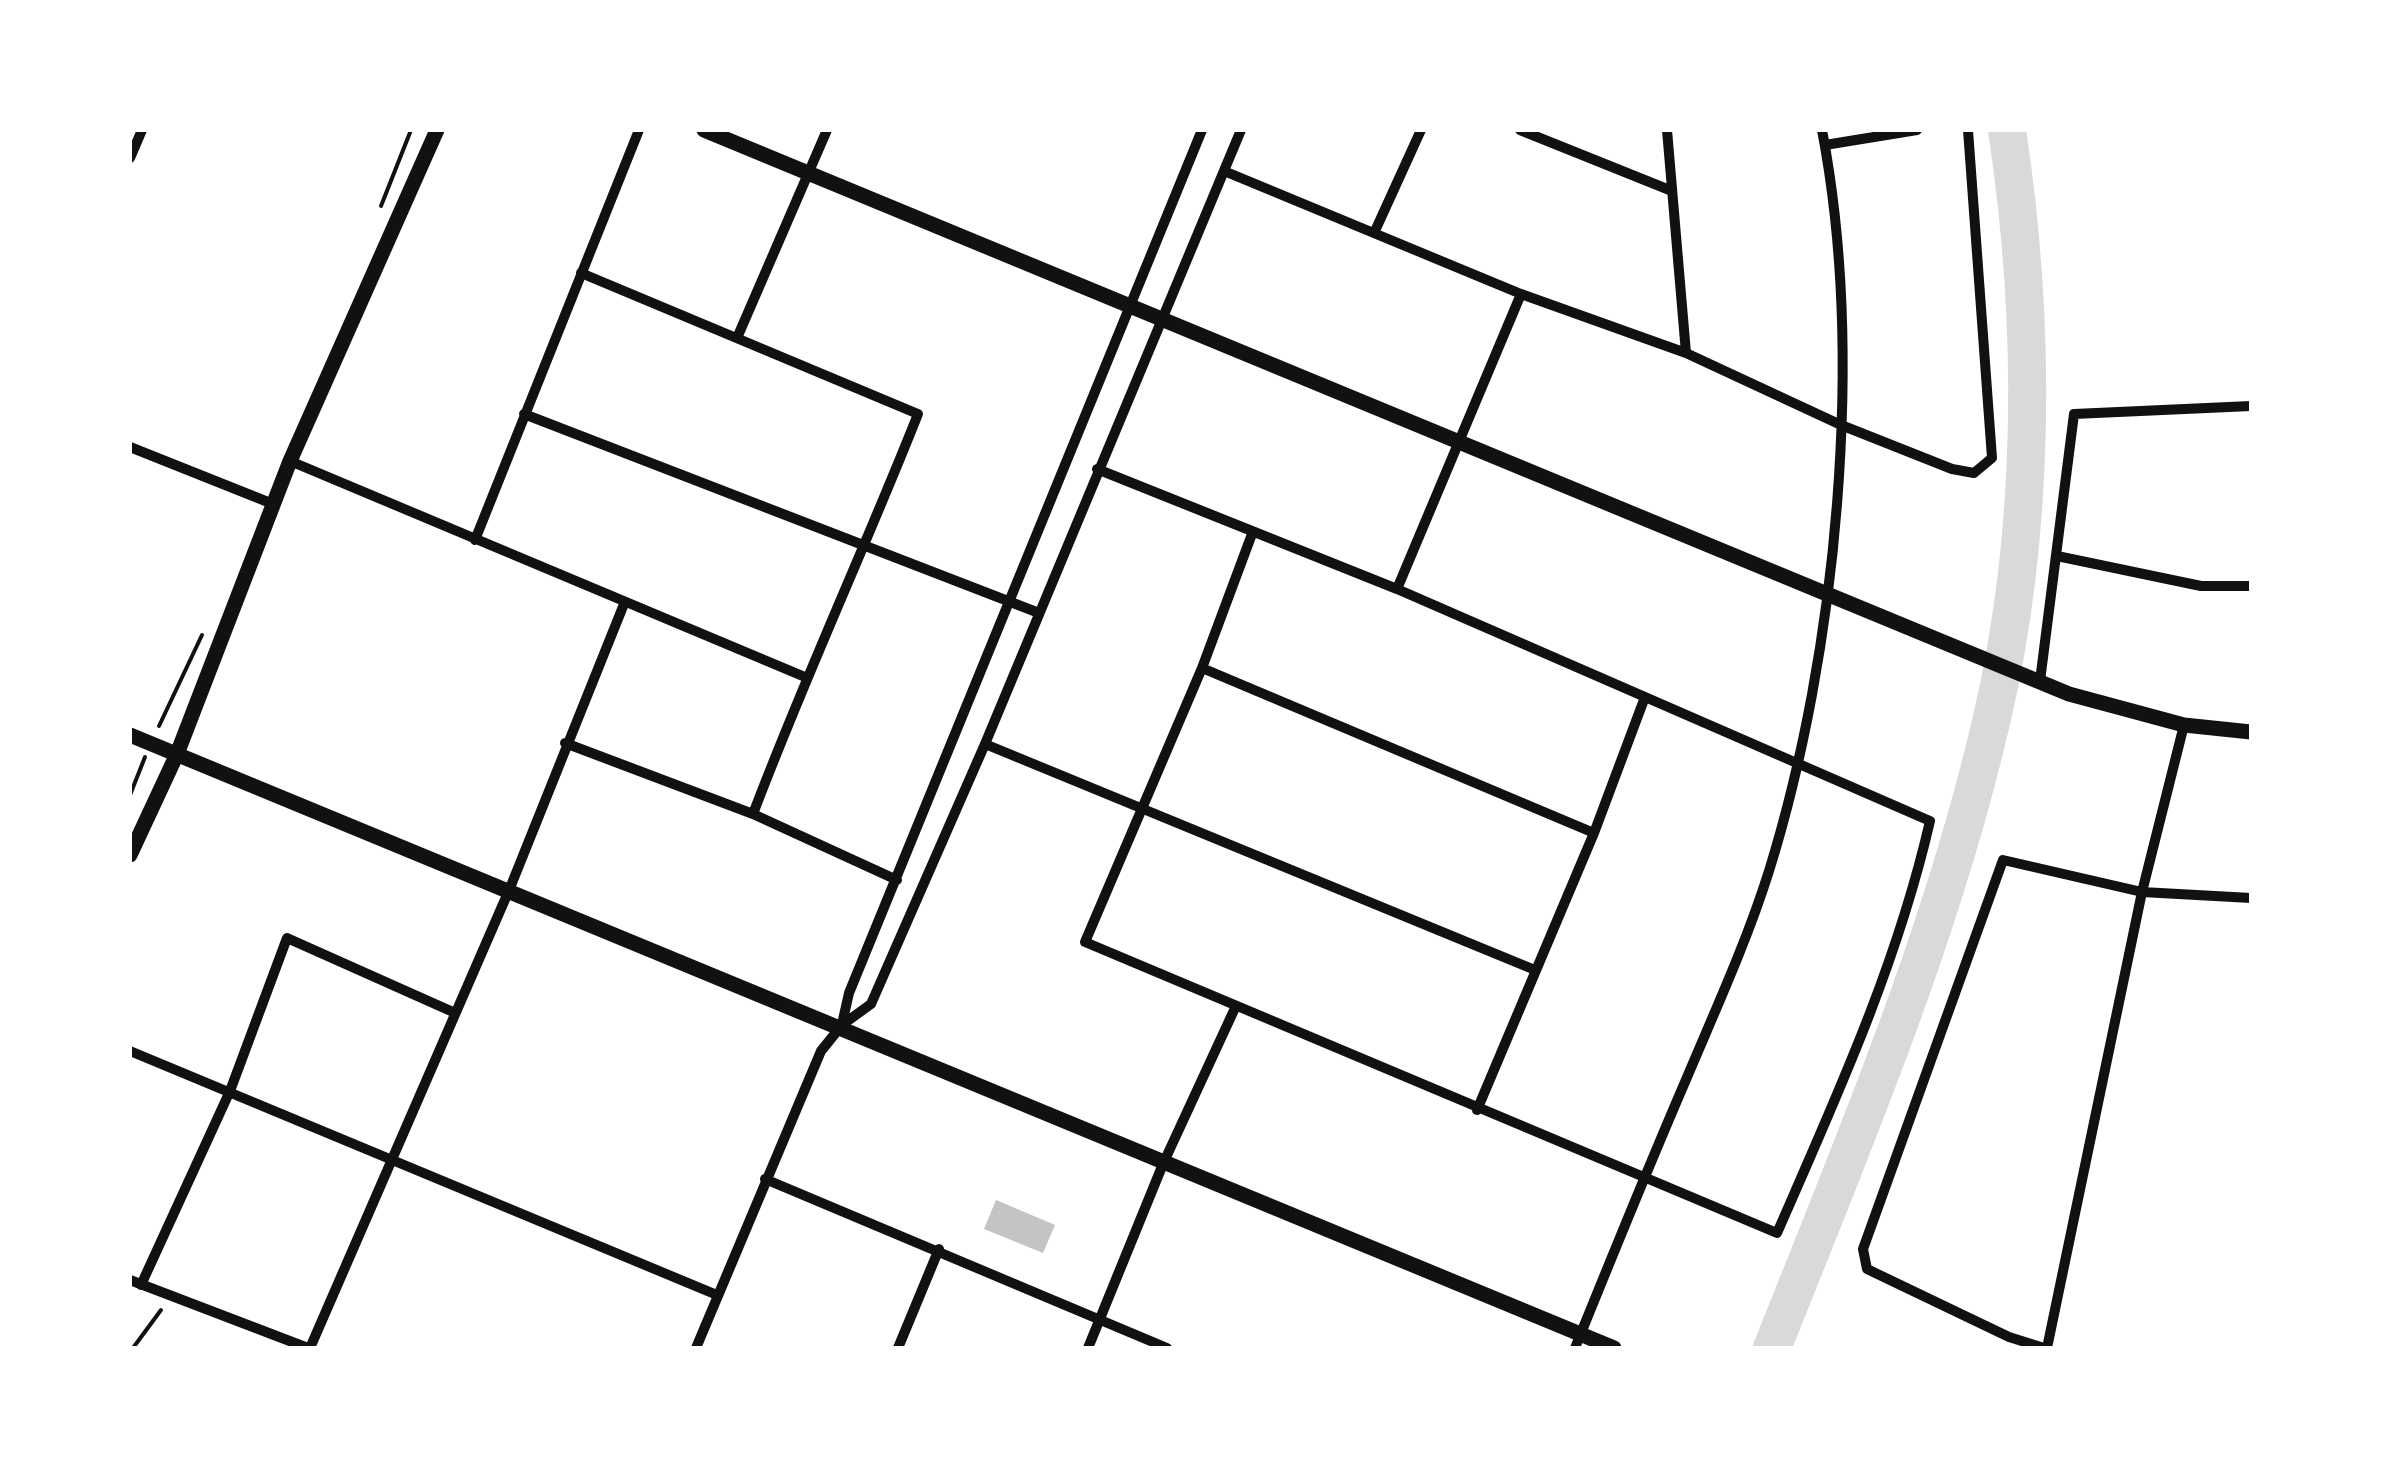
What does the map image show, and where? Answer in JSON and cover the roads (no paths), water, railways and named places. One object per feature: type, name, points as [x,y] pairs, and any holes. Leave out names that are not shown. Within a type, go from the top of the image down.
[{"type":"street","points":[[130,158],[142,130]]},
{"type":"street","points":[[130,855],[177,754],[290,461],[437,130]]},
{"type":"street","points":[[475,540],[639,130]]},
{"type":"street","points":[[704,130],[1826,596],[2040,681],[2132,714],[2184,725],[2251,732]]},
{"type":"street","points":[[737,338],[827,130]]},
{"type":"street","points":[[842,1024],[850,993],[1202,130]]},
{"type":"street","points":[[696,1348],[820,1051],[842,1024],[871,1004],[985,744],[1241,130]]},
{"type":"street","points":[[1375,231],[1420,130]]},
{"type":"street","points":[[1520,130],[1672,192]]},
{"type":"street","points":[[1667,130],[1686,353]]},
{"type":"street","points":[[1578,1341],[1744,943],[1770,869],[1815,677],[1841,426],[1838,242],[1822,130]]},
{"type":"street","points":[[1825,145],[1917,130]]},
{"type":"street","points":[[1224,171],[1521,294],[1686,353],[1841,426],[1952,469],[1974,472],[1992,458],[1968,130]]},
{"type":"street","points":[[582,273],[918,414],[866,546],[805,677],[752,814]]},
{"type":"street","points":[[1397,589],[1455,442],[1521,294]]},
{"type":"street","points":[[2040,681],[2074,414],[2251,406]]},
{"type":"street","points":[[524,414],[1039,613]]},
{"type":"street","points":[[130,447],[273,504]]},
{"type":"street","points":[[290,461],[805,677]]},
{"type":"street","points":[[1097,469],[1397,589],[1930,821],[1909,910],[1856,1052],[1778,1233],[1646,1175],[1477,1110],[1085,942],[1202,668],[1252,534]]},
{"type":"street","points":[[2057,556],[2200,586],[2251,586]]},
{"type":"street","points":[[453,1012],[287,938],[230,1091],[136,1282],[309,1348],[510,888],[624,604]]},
{"type":"street","points":[[1202,668],[1594,832]]},
{"type":"street","points":[[1477,1110],[1594,832],[1645,697]]},
{"type":"street","points":[[2184,725],[2142,892],[2046,1348],[2010,1337],[1867,1269],[1863,1249],[2003,860],[2142,892],[2251,898]]},
{"type":"street","points":[[130,734],[842,1024],[1578,1341],[1614,1348]]},
{"type":"street","points":[[565,743],[752,814],[897,880]]},
{"type":"street","points":[[985,744],[1535,970]]},
{"type":"street","points":[[1088,1348],[1163,1164],[1235,1008]]},
{"type":"street","points":[[130,1052],[717,1296]]},
{"type":"street","points":[[766,1179],[1167,1348]]},
{"type":"street","points":[[898,1348],[939,1249]]},
{"type":"waterway","points":[[1772,1348],[1922,958],[1972,799],[2006,646],[2024,500],[2027,425],[2023,276],[2007,130]]}]
